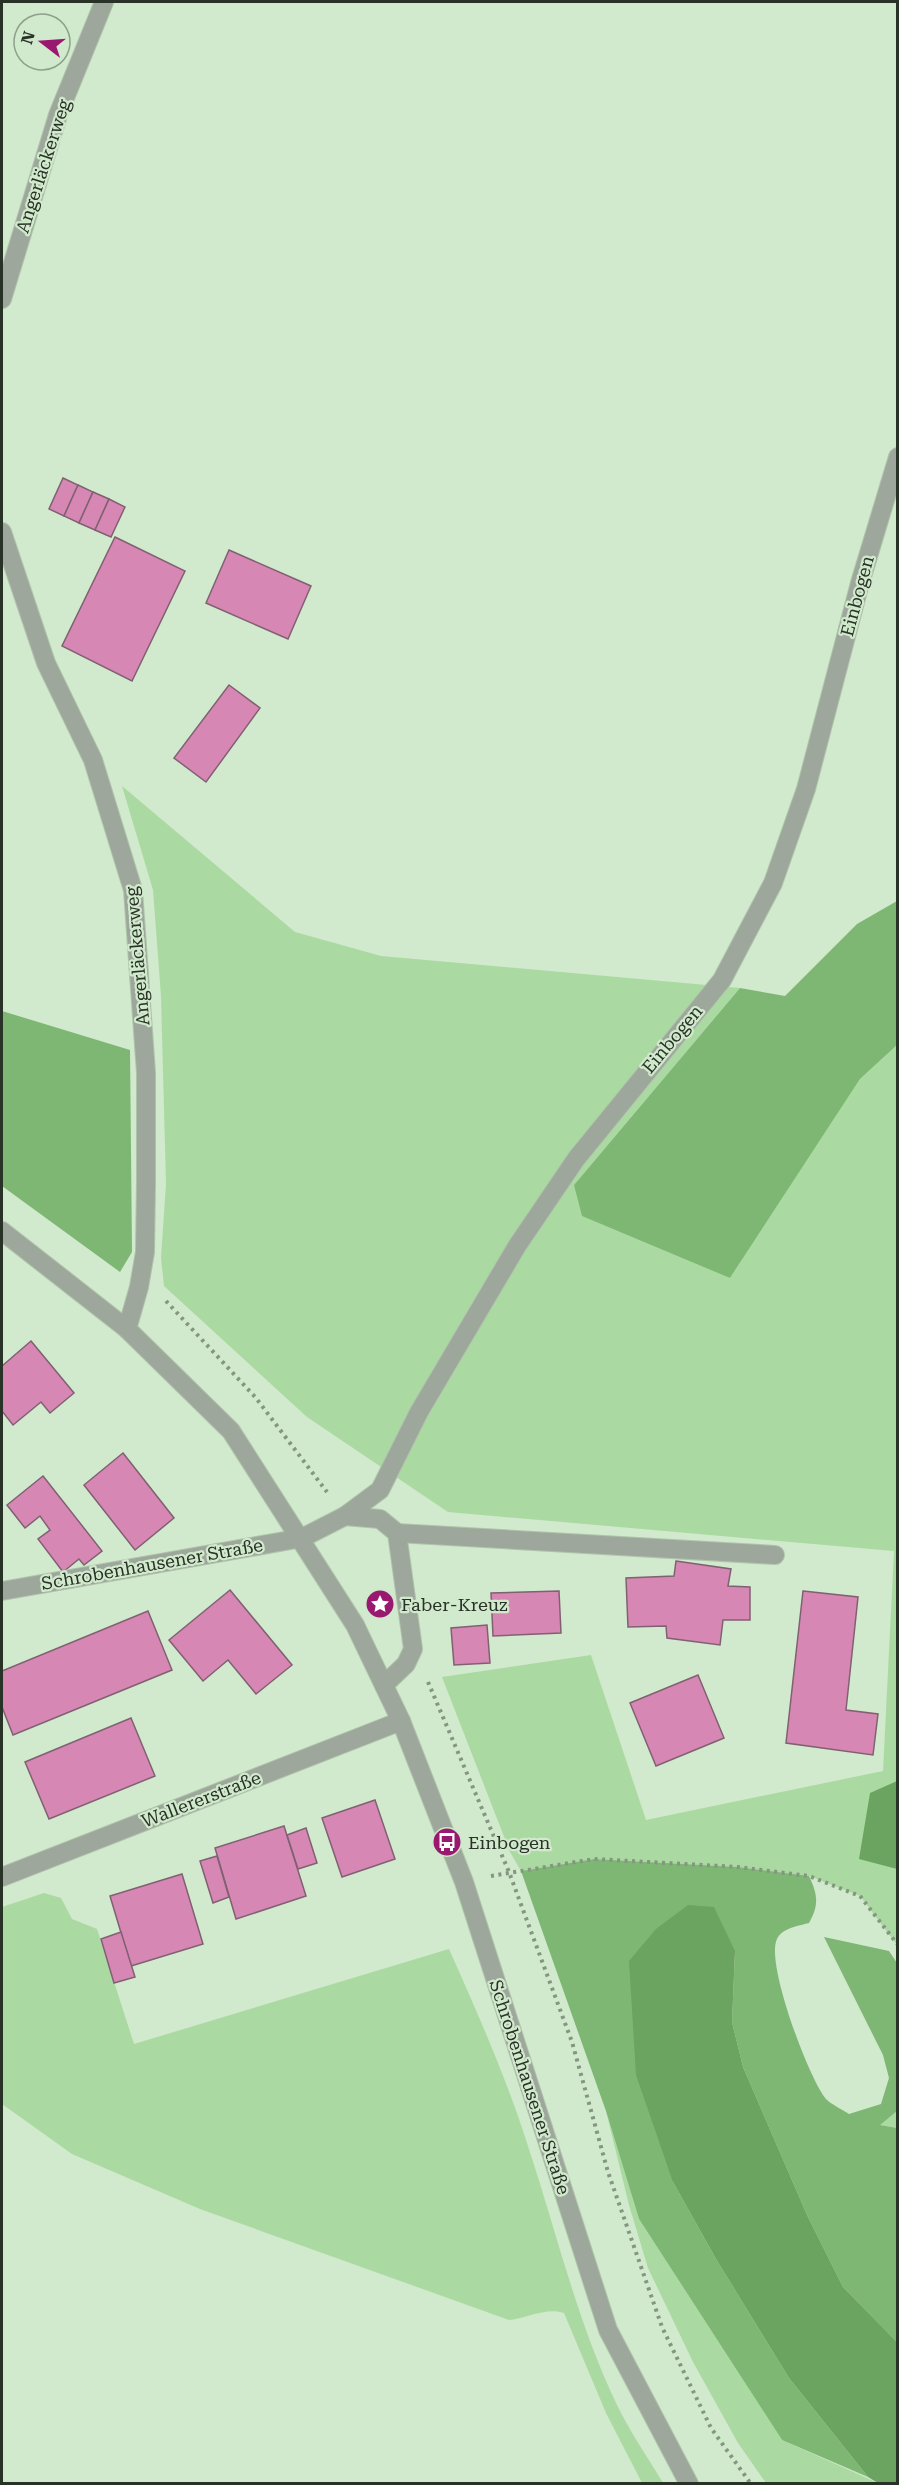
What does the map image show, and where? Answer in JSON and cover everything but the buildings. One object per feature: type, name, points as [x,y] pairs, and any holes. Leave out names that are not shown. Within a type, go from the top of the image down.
[{"type":"street","name":"Angerläckerweg","points":[[2,299],[7,275],[58,115],[104,2]]},
{"type":"street","name":"Einbogen","points":[[302,1538],[345,1516],[380,1490],[419,1412],[518,1246],[576,1159],[722,980],[773,883],[806,789],[860,583],[897,457]]},
{"type":"street","name":"Angerläckerweg","points":[[2,532],[46,663],[93,760],[133,890],[146,1072],[145,1252],[140,1287],[127,1329]]},
{"type":"street","name":"Schrobenhausener Straße","points":[[2,1231],[127,1329],[231,1431],[302,1538],[355,1625],[401,1721],[464,1882],[608,2331],[689,2484]]},
{"type":"street","points":[[345,1516],[380,1519],[397,1533],[775,1555]]},
{"type":"street","points":[[384,1685],[406,1664],[414,1649],[397,1533]]},
{"type":"street","name":"Schrobenhausener Straße","points":[[2,1591],[302,1538]]},
{"type":"street","name":"Wallererstraße","points":[[2,1877],[401,1721]]},
{"type":"path","points":[[140,1287],[162,1297],[255,1398],[345,1516]]},
{"type":"path","points":[[414,1649],[509,1872],[572,2042],[608,2172],[662,2327],[711,2428],[751,2484]]},
{"type":"path","points":[[464,1882],[509,1872],[594,1859],[738,1868],[809,1876],[860,1896],[897,1945]]},
{"type":"shaded area","points":[[122,786],[295,932],[381,956],[740,988],[574,1185],[730,1278],[860,1079],[897,1045],[897,1945],[860,1896],[809,1876],[738,1867],[594,1859],[521,1871],[510,1852],[442,1677],[591,1655],[646,1820],[883,1771],[894,1551],[448,1512],[307,1417],[164,1286],[161,1258],[166,1184],[161,996],[153,890]]},
{"type":"shaded area","points":[[897,901],[897,1045],[860,1079],[730,1278],[582,1216],[574,1185],[740,988],[785,996],[857,924]]},
{"type":"shaded area","points":[[2,1011],[130,1050],[132,1252],[120,1272],[2,1186]]},
{"type":"shaded area","points":[[897,1781],[897,1869],[859,1859],[870,1793]]},
{"type":"shaded area","points":[[594,1859],[738,1867],[809,1876],[816,1894],[814,1911],[809,1923],[795,1926],[779,1935],[775,1952],[777,1971],[791,2020],[809,2069],[826,2099],[849,2114],[881,2104],[889,2078],[883,2055],[824,1937],[889,1951],[897,1963],[897,2111],[880,2125],[897,2128],[897,2342],[843,2287],[807,2215],[743,2067],[732,2022],[735,1951],[673,2182],[716,2259],[789,2378],[868,2477],[782,2440],[639,2219],[606,2111],[521,1871]]},
{"type":"shaded area","points":[[44,1893],[61,1898],[72,1919],[97,1929],[134,2044],[449,1949],[519,2118],[590,2341],[617,2405],[663,2483],[642,2483],[606,2413],[564,2313],[550,2311],[509,2320],[200,2209],[72,2154],[2,2104],[2,1907]]},
{"type":"shaded area","points":[[688,1905],[714,1907],[735,1951],[732,2022],[743,2067],[807,2215],[843,2287],[897,2342],[897,2483],[878,2483],[868,2477],[789,2378],[716,2259],[673,2182],[636,2075],[629,1961],[656,1929]]},
{"type":"shaded area","points":[[606,2111],[639,2219],[782,2440],[878,2483],[766,2483],[738,2443],[693,2362],[648,2268],[629,2205]]},
{"type":"shaded area","points":[[897,2111],[897,2128],[879,2125]]},
{"type":"place","name":"Faber-Kreuz","points":[[380,1604]]},
{"type":"place","name":"Einbogen","points":[[447,1842]]}]
